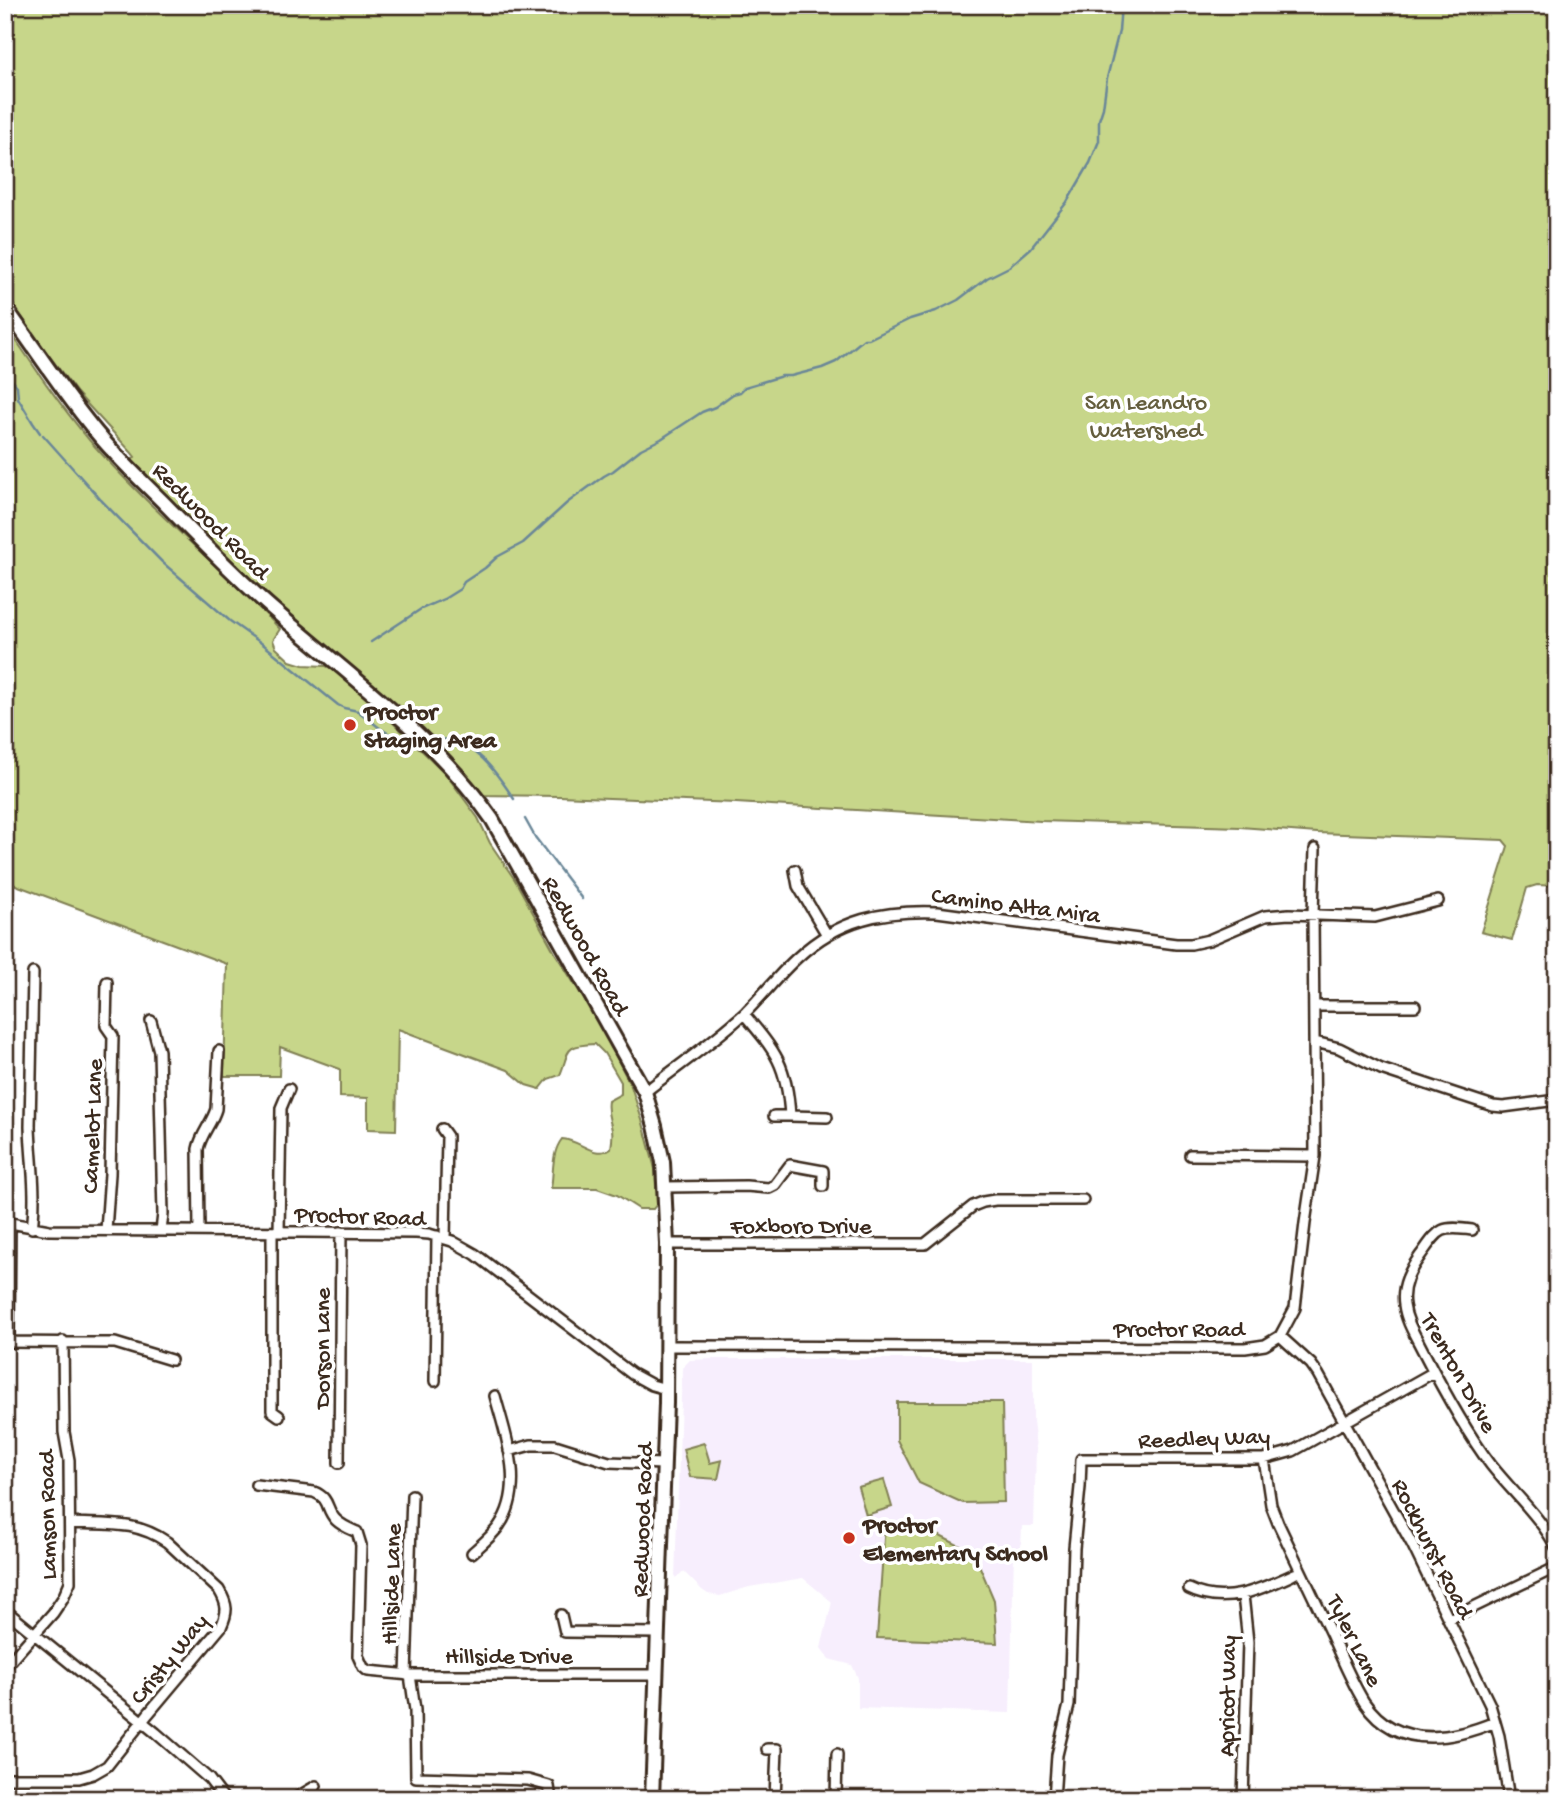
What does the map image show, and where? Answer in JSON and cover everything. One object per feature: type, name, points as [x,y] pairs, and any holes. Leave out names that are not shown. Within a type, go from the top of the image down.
[{"type":"main road","name":"Redwood Road","points":[[5,307],[93,428],[127,465],[266,603],[362,683],[428,743],[475,795],[495,824],[645,1092],[659,1144],[665,1187],[667,1244],[666,1389],[652,1799]]},
{"type":"street","name":"Proctor Road","points":[[667,1346],[1245,1348],[1265,1345],[1280,1336],[1294,1308],[1315,1156],[1315,849]]},
{"type":"street","points":[[795,870],[798,886],[827,935]]},
{"type":"street","name":"Camino Alta Mira","points":[[645,1092],[744,1014],[796,958],[827,935],[866,917],[912,911],[937,912],[1191,944],[1209,940],[1265,916],[1313,914],[1375,917],[1438,901]]},
{"type":"street","points":[[32,1228],[34,1164],[30,1127],[33,973]]},
{"type":"street","name":"Camelot Lane","points":[[106,1230],[113,1036],[106,1026],[107,982]]},
{"type":"street","points":[[1315,1006],[1415,1006]]},
{"type":"street","points":[[744,1014],[765,1038],[781,1066],[788,1093],[790,1116]]},
{"type":"street","points":[[151,1021],[159,1051],[163,1214],[161,1231]]},
{"type":"street","points":[[1315,1042],[1339,1048],[1381,1069],[1493,1106],[1557,1100]]},
{"type":"street","points":[[199,1231],[198,1149],[216,1109],[219,1051]]},
{"type":"street","points":[[279,1416],[272,1411],[275,1231],[281,1108],[289,1088]]},
{"type":"street","points":[[774,1116],[827,1116]]},
{"type":"street","points":[[435,1381],[447,1136],[442,1129]]},
{"type":"street","points":[[1190,1155],[1315,1156]]},
{"type":"street","points":[[665,1187],[769,1188],[775,1185],[793,1164],[823,1171],[823,1186]]},
{"type":"street","name":"Foxboro Drive","points":[[667,1244],[925,1244],[973,1206],[983,1202],[1083,1200]]},
{"type":"street","name":"Proctor Road","points":[[8,1223],[49,1230],[416,1233],[441,1238],[463,1246],[481,1258],[632,1374],[666,1389]]},
{"type":"street","points":[[8,1223],[7,1342],[115,1343],[171,1360]]},
{"type":"street","name":"Trenton Drive","points":[[1472,1230],[1446,1228],[1436,1233],[1409,1272],[1403,1303],[1408,1321],[1434,1372],[1479,1448],[1544,1527],[1557,1549]]},
{"type":"street","name":"Dorson Lane","points":[[339,1463],[341,1232]]},
{"type":"street","name":"Rockhurst Road","points":[[1280,1336],[1315,1369],[1412,1544],[1490,1706],[1509,1799]]},
{"type":"street","name":"Lamson Road","points":[[5,1667],[53,1612],[67,1590],[71,1572],[69,1460],[64,1432],[63,1342]]},
{"type":"street","name":"Reedley Way","points":[[1054,1799],[1057,1755],[1069,1705],[1074,1548],[1081,1459],[1264,1459],[1293,1451],[1434,1372]]},
{"type":"street","points":[[472,1553],[498,1528],[508,1505],[512,1482],[509,1451],[495,1396]]},
{"type":"street","points":[[509,1451],[531,1446],[555,1445],[609,1462],[663,1464]]},
{"type":"street","name":"Tyler Lane","points":[[1264,1459],[1278,1523],[1364,1701],[1373,1713],[1397,1730],[1412,1736],[1429,1738],[1453,1735],[1495,1722]]},
{"type":"street","name":"Hillside Drive","points":[[256,1485],[322,1495],[333,1518],[357,1532],[361,1545],[358,1656],[363,1667],[374,1673],[656,1675]]},
{"type":"street","name":"Hillside Lane","points":[[412,1495],[408,1675],[415,1710],[416,1777],[528,1780],[549,1786],[551,1799]]},
{"type":"street","name":"Cristy Way","points":[[5,1778],[79,1777],[93,1774],[111,1762],[226,1617],[225,1600],[210,1582],[167,1542],[134,1526],[71,1523]]},
{"type":"street","points":[[1449,1619],[1557,1567]]},
{"type":"street","points":[[1189,1589],[1215,1597],[1242,1595],[1301,1571]]},
{"type":"street","name":"Apricot Way","points":[[1242,1595],[1248,1642],[1243,1799]]},
{"type":"street","points":[[5,1610],[142,1721],[209,1779],[224,1799]]},
{"type":"street","points":[[561,1615],[565,1632],[658,1633]]},
{"type":"street","points":[[767,1749],[777,1749],[775,1799]]},
{"type":"street","points":[[836,1799],[837,1754]]},
{"type":"street","points":[[295,1799],[316,1786]]},
{"type":"shaded area","name":"Proctor Elementary School","points":[[1033,1359],[1036,1449],[1034,1526],[1022,1526],[1021,1550],[1014,1551],[1010,1713],[858,1708],[858,1678],[852,1665],[829,1659],[821,1648],[832,1602],[803,1578],[749,1587],[720,1596],[702,1590],[684,1572],[675,1578],[682,1368],[690,1360]]},
{"type":"green space","name":"San Leandro Watershed","points":[[5,5],[1557,5],[1557,886],[1537,885],[1527,888],[1512,940],[1481,932],[1508,846],[1503,840],[1317,833],[1240,827],[1041,821],[736,803],[475,795],[266,603],[127,465],[135,457],[77,393],[11,302],[5,289]]},
{"type":"green space","points":[[5,324],[90,441],[136,490],[280,629],[273,640],[276,648],[290,661],[336,670],[445,773],[478,818],[490,843],[515,880],[555,953],[599,1023],[631,1086],[655,1169],[657,1204],[653,1209],[639,1209],[617,1195],[597,1188],[551,1188],[554,1156],[562,1139],[593,1151],[611,1148],[608,1101],[621,1094],[621,1082],[604,1053],[595,1044],[572,1048],[560,1075],[548,1079],[540,1089],[526,1085],[508,1070],[398,1029],[396,1130],[368,1129],[368,1098],[340,1097],[340,1069],[280,1047],[279,1076],[224,1076],[227,964],[5,881]]},
{"type":"green space","points":[[897,1402],[1002,1402],[1004,1502],[963,1503],[919,1483],[897,1440]]},
{"type":"green space","points":[[704,1443],[710,1463],[722,1460],[718,1479],[690,1477],[683,1449]]},
{"type":"green space","points":[[884,1480],[892,1507],[866,1515],[858,1487]]},
{"type":"green space","points":[[885,1524],[930,1531],[974,1553],[994,1600],[997,1643],[877,1638]]},
{"type":"waterway","points":[[371,642],[421,609],[460,589],[464,582],[497,557],[523,543],[567,503],[641,449],[702,412],[715,407],[745,387],[836,362],[864,339],[936,311],[1009,267],[1031,248],[1067,202],[1090,163],[1099,141],[1099,120],[1119,31],[1121,5]]},
{"type":"waterway","points":[[5,372],[17,386],[18,398],[40,433]]},
{"type":"waterway","points":[[43,435],[101,500],[162,562],[230,621],[338,705],[358,711],[395,737]]},
{"type":"waterway","points":[[439,739],[452,741],[474,751],[492,768],[514,799]]},
{"type":"waterway","points":[[525,819],[535,837],[582,899]]},
{"type":"place","name":"Proctor Staging Area","points":[[350,725]]},
{"type":"place","name":"Proctor Elementary School","points":[[849,1538]]}]
